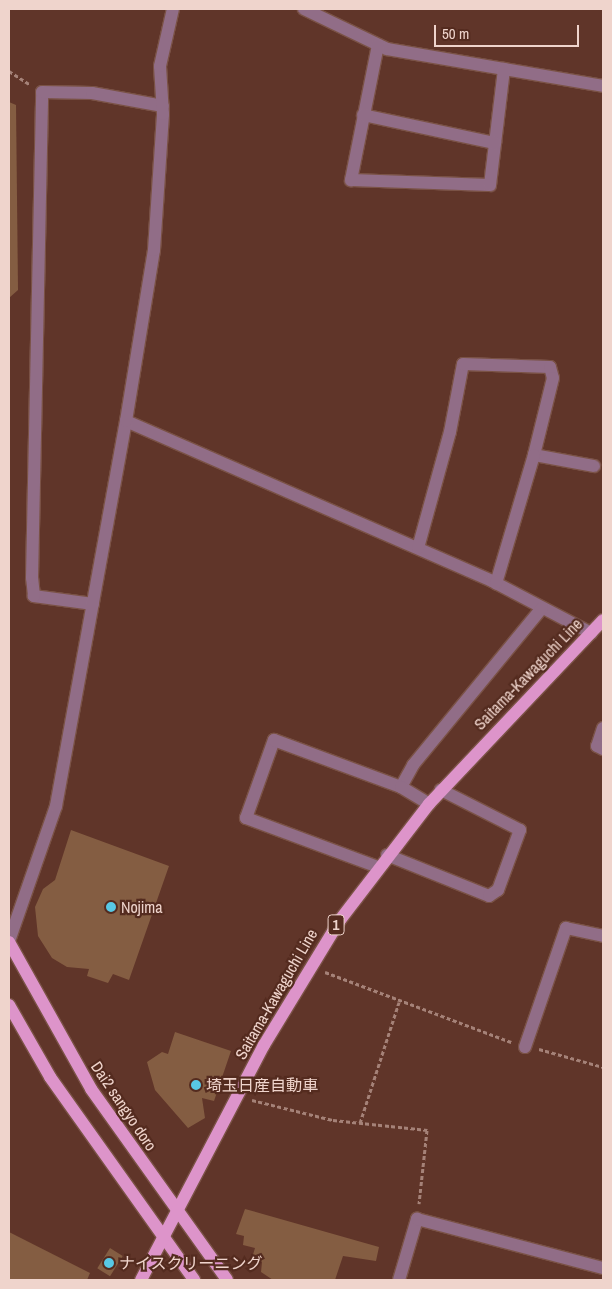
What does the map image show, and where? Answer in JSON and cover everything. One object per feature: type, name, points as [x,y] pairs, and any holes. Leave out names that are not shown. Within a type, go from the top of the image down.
[{"type":"main road","name":"Saitama-Kawaguchi Line","points":[[141,1280],[237,1095],[311,965],[378,867],[441,790],[603,620]]},
{"type":"main road","name":"Dai2 sangyo doro","points":[[9,941],[91,1089],[177,1213],[227,1280]]},
{"type":"main road","points":[[9,1005],[50,1077],[163,1239],[194,1280]]},
{"type":"street","points":[[9,941],[56,806],[126,421],[154,250],[163,106],[160,66],[173,9]]},
{"type":"street","points":[[304,9],[378,45],[603,86]]},
{"type":"street","points":[[378,45],[351,180],[490,185],[504,69]]},
{"type":"street","points":[[93,604],[34,596],[32,578],[42,92],[92,93],[163,106]]},
{"type":"street","points":[[363,115],[495,143]]},
{"type":"street","points":[[418,548],[450,432],[463,364],[550,367],[553,378],[534,455],[496,583]]},
{"type":"street","points":[[126,421],[496,583],[591,633]]},
{"type":"street","points":[[534,455],[594,466]]},
{"type":"street","points":[[401,787],[413,766],[542,608]]},
{"type":"street","points":[[603,728],[597,746],[603,748]]},
{"type":"street","points":[[378,867],[246,818],[274,740],[401,787],[429,804]]},
{"type":"street","points":[[387,856],[490,896],[498,890],[520,830],[441,790]]},
{"type":"street","points":[[525,1047],[566,928],[603,936]]},
{"type":"street","points":[[398,1280],[416,1219],[603,1268]]},
{"type":"path","points":[[9,72],[42,92]]},
{"type":"path","points":[[311,965],[399,1002],[525,1047],[603,1067]]},
{"type":"path","points":[[360,1123],[399,1002]]},
{"type":"path","points":[[237,1095],[360,1123],[427,1130],[416,1219]]},
{"type":"building","points":[[9,102],[16,105],[18,290],[9,298]]},
{"type":"building","points":[[71,830],[169,866],[129,980],[113,974],[108,983],[87,976],[89,969],[67,967],[52,958],[38,936],[35,907],[43,889],[55,880]]},
{"type":"building","points":[[175,1032],[231,1051],[214,1101],[202,1098],[205,1118],[188,1128],[155,1090],[147,1062],[162,1052],[168,1054]]},
{"type":"building","points":[[245,1209],[379,1247],[376,1261],[343,1256],[335,1280],[273,1280],[261,1272],[262,1262],[252,1258],[255,1248],[243,1245],[244,1236],[236,1234]]},
{"type":"building","points":[[9,1232],[90,1273],[87,1280],[9,1280]]},
{"type":"building","points":[[110,1248],[123,1256],[110,1276],[97,1268]]},
{"type":"place","name":"Nojima","points":[[111,907]]},
{"type":"place","name":"埼玉日産自動車","points":[[196,1085]]},
{"type":"place","name":"ナイスクリーニング","points":[[109,1263]]}]
